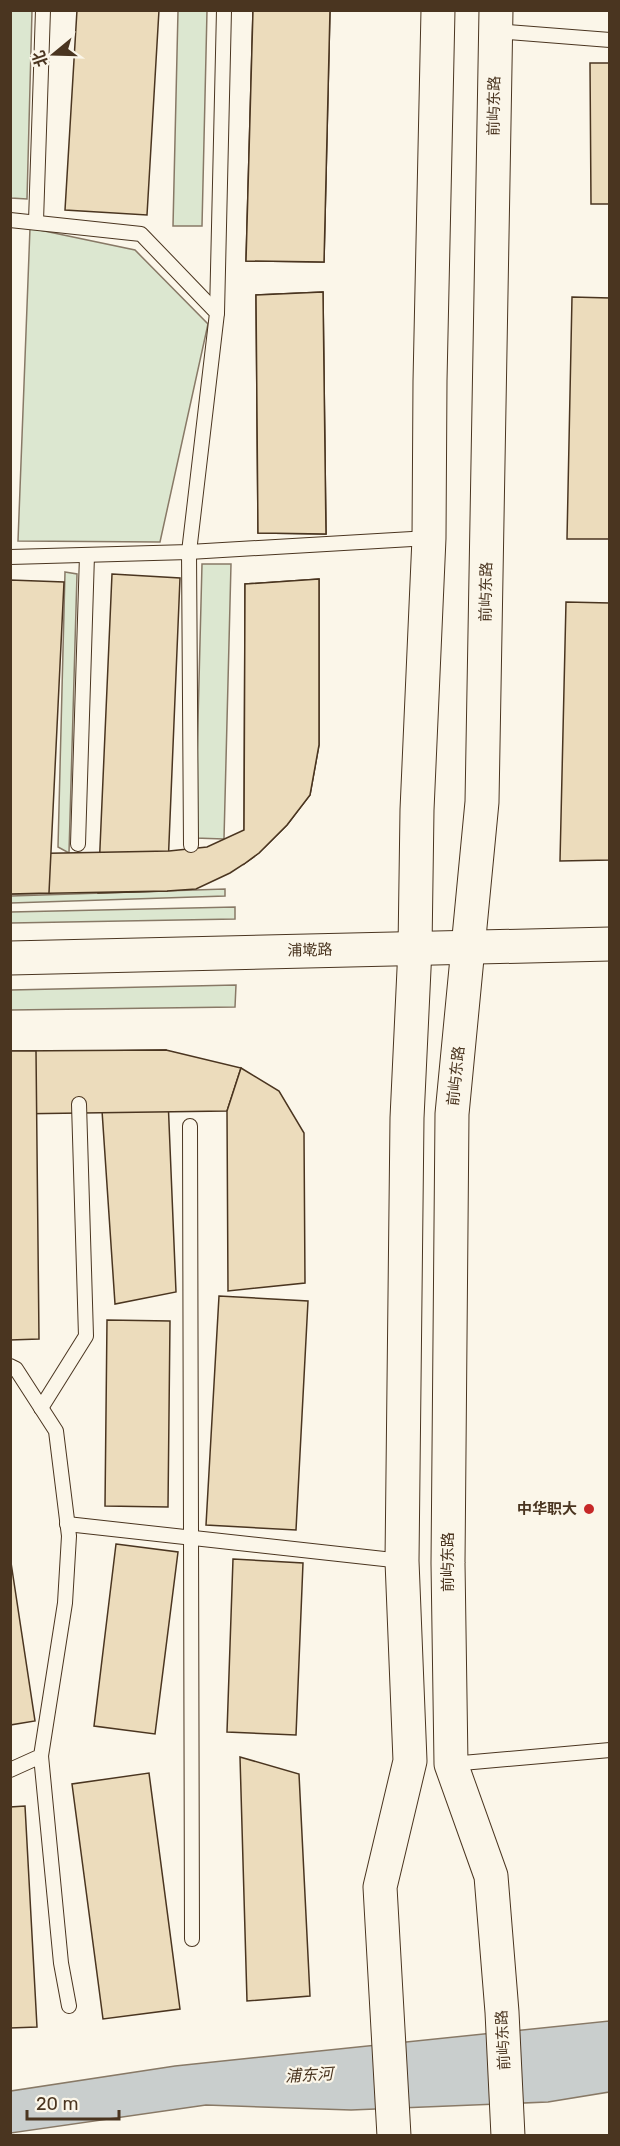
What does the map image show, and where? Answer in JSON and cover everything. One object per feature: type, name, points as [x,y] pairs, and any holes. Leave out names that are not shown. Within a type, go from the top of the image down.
[{"type":"main road","points":[[393,2134],[380,1887],[410,1761],[402,1561],[407,1130],[415,948],[417,810],[429,538],[438,10]]},
{"type":"main road","name":"前屿东路","points":[[496,21],[482,802],[452,1114],[448,1563],[451,1764],[491,1876],[502,2012],[507,2127]]},
{"type":"main road","name":"浦墘路","points":[[10,958],[609,944]]},
{"type":"lane","points":[[36,221],[43,10]]},
{"type":"lane","points":[[190,845],[189,552],[217,313],[224,10]]},
{"type":"lane","points":[[496,21],[609,40]]},
{"type":"lane","points":[[10,220],[141,234],[217,313]]},
{"type":"lane","points":[[10,557],[189,552],[429,538]]},
{"type":"lane","points":[[78,844],[87,555]]},
{"type":"lane","points":[[42,1408],[86,1336],[79,1104]]},
{"type":"lane","points":[[190,1126],[192,1939]]},
{"type":"lane","points":[[10,1366],[16,1369],[56,1431],[69,1536],[65,1603],[41,1756],[61,1963],[69,2006]]},
{"type":"lane","points":[[67,1524],[402,1561]]},
{"type":"lane","points":[[451,1764],[609,1750]]},
{"type":"lane","points":[[10,1770],[41,1756]]},
{"type":"green space","points":[[11,10],[32,11],[27,199],[11,198]]},
{"type":"green space","points":[[178,11],[207,11],[202,226],[173,226]]},
{"type":"green space","points":[[30,228],[135,250],[208,324],[160,542],[18,541]]},
{"type":"green space","points":[[202,564],[231,564],[224,839],[195,838]]},
{"type":"green space","points":[[65,572],[77,574],[69,853],[58,847]]},
{"type":"green space","points":[[225,889],[225,896],[11,903],[11,896]]},
{"type":"green space","points":[[235,907],[235,919],[11,923],[11,912]]},
{"type":"green space","points":[[236,985],[235,1007],[11,1010],[11,990]]},
{"type":"water","name":"浦东河","points":[[609,2021],[609,2092],[548,2102],[351,2110],[206,2105],[11,2133],[11,2091],[175,2066]]},
{"type":"building","points":[[77,10],[159,10],[147,215],[65,210]]},
{"type":"building","points":[[253,10],[330,10],[324,262],[246,261]]},
{"type":"building","points":[[253,10],[330,10],[324,262],[246,261]]},
{"type":"building","points":[[590,63],[610,63],[610,204],[591,204]]},
{"type":"building","points":[[323,292],[326,534],[258,533],[256,295]]},
{"type":"building","points":[[323,292],[326,534],[258,533],[256,295]]},
{"type":"building","points":[[572,297],[610,298],[610,539],[567,539]]},
{"type":"building","points":[[112,574],[180,578],[167,891],[98,893]]},
{"type":"building","points":[[319,579],[319,745],[310,795],[287,825],[259,853],[244,864],[245,584]]},
{"type":"building","points":[[319,579],[319,745],[310,795],[287,825],[259,853],[244,864],[196,889],[10,894],[10,854],[169,851],[207,847],[244,830],[245,584]]},
{"type":"building","points":[[10,580],[64,582],[49,893],[10,894]]},
{"type":"building","points":[[566,602],[610,603],[610,860],[560,861]]},
{"type":"building","points":[[166,1050],[176,1292],[115,1304],[98,1051]]},
{"type":"building","points":[[166,1050],[241,1068],[227,1111],[10,1114],[10,1051]]},
{"type":"building","points":[[10,1051],[36,1051],[39,1339],[10,1340]]},
{"type":"building","points":[[241,1068],[279,1091],[304,1133],[305,1283],[228,1291],[227,1111]]},
{"type":"building","points":[[219,1296],[308,1301],[296,1530],[206,1525]]},
{"type":"building","points":[[107,1320],[170,1321],[168,1507],[105,1506]]},
{"type":"building","points":[[116,1544],[178,1552],[155,1734],[94,1726]]},
{"type":"building","points":[[10,1556],[35,1721],[10,1725]]},
{"type":"building","points":[[233,1559],[303,1563],[296,1735],[227,1732]]},
{"type":"building","points":[[240,1757],[299,1774],[310,1996],[247,2001]]},
{"type":"building","points":[[149,1773],[180,2009],[103,2019],[72,1784]]},
{"type":"building","points":[[25,1806],[37,2027],[10,2028],[10,1807]]},
{"type":"place","name":"中华职大","points":[[589,1509]]}]
